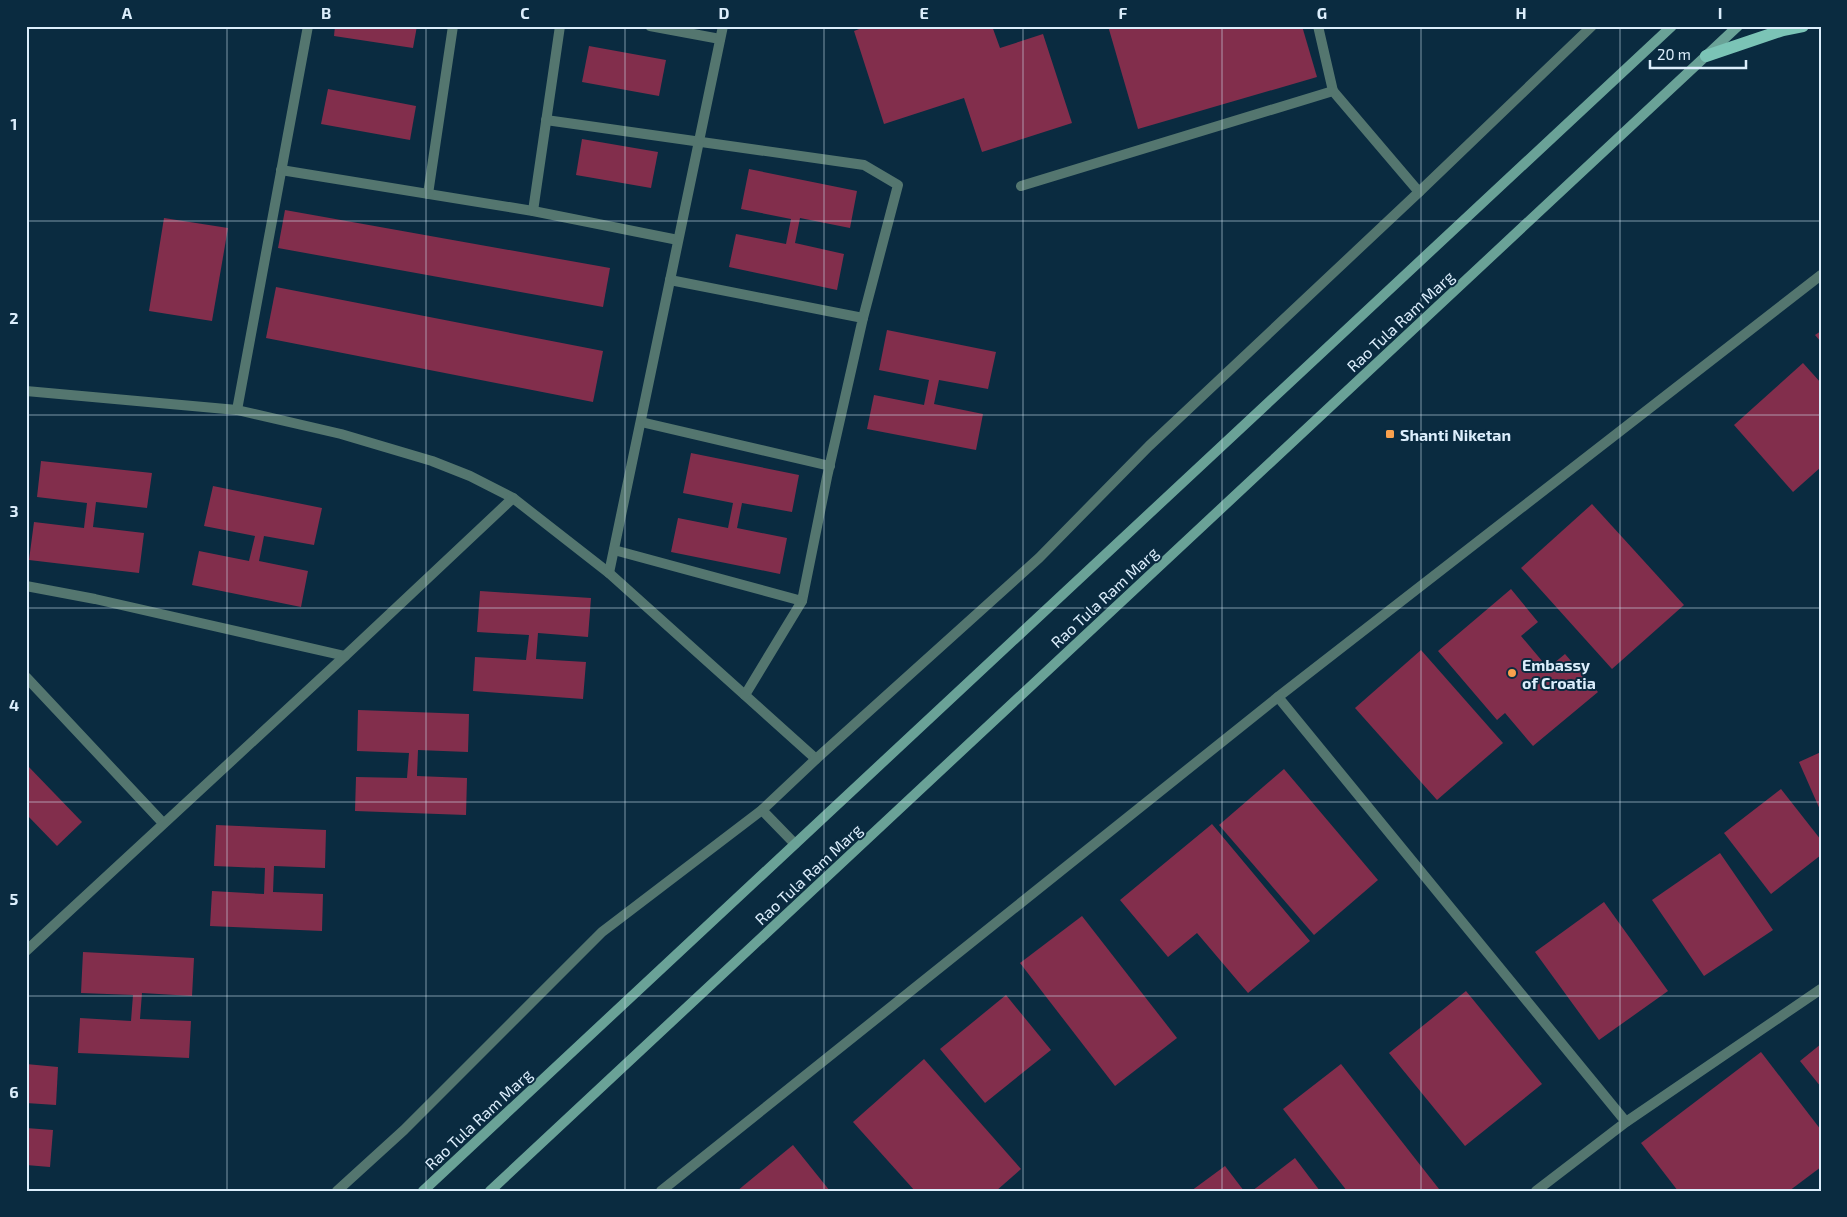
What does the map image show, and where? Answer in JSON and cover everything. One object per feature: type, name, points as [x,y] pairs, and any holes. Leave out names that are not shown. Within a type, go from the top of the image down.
[{"type":"main road","name":"Rao Tula Ram Marg","points":[[423,1191],[1672,26]]},
{"type":"main road","name":"Rao Tula Ram Marg","points":[[490,1191],[1738,26]]},
{"type":"main road","points":[[1706,56],[1783,30],[1803,26]]},
{"type":"street","points":[[237,410],[308,26]]},
{"type":"street","points":[[428,194],[453,26]]},
{"type":"street","points":[[533,211],[560,26]]},
{"type":"street","points":[[650,26],[720,39]]},
{"type":"street","points":[[609,573],[723,26]]},
{"type":"street","points":[[1318,26],[1333,91],[1419,192]]},
{"type":"street","points":[[337,1191],[404,1130],[602,932],[762,810],[1039,558],[1149,446],[1592,26]]},
{"type":"street","points":[[1022,186],[1333,91]]},
{"type":"street","points":[[546,120],[864,165],[898,186],[863,318],[802,601],[745,695]]},
{"type":"street","points":[[281,170],[533,211],[678,240]]},
{"type":"street","points":[[661,1191],[1278,697],[1821,275]]},
{"type":"street","points":[[670,280],[863,318]]},
{"type":"street","points":[[26,391],[237,410],[341,434],[432,462],[470,476],[513,498],[609,573],[816,759]]},
{"type":"street","points":[[641,422],[830,466]]},
{"type":"street","points":[[26,951],[513,498]]},
{"type":"street","points":[[614,550],[802,601]]},
{"type":"street","points":[[26,586],[95,599],[345,656]]},
{"type":"street","points":[[26,677],[164,823]]},
{"type":"street","points":[[1278,697],[1626,1122]]},
{"type":"street","points":[[762,810],[795,844]]},
{"type":"street","points":[[1536,1191],[1626,1122],[1821,989]]},
{"type":"building","points":[[335,26],[417,26],[413,48],[334,36]]},
{"type":"building","points":[[867,26],[992,26],[1000,48],[1043,34],[1072,123],[982,152],[964,98],[884,124],[854,31]]},
{"type":"building","points":[[1108,26],[1302,26],[1317,77],[1138,129]]},
{"type":"building","points":[[589,46],[666,60],[659,96],[582,82]]},
{"type":"building","points":[[328,89],[416,106],[410,140],[321,124]]},
{"type":"building","points":[[582,139],[658,152],[651,188],[576,175]]},
{"type":"building","points":[[749,169],[857,191],[850,228],[800,218],[795,243],[844,254],[837,290],[729,267],[736,234],[786,244],[791,219],[741,209]]},
{"type":"building","points":[[285,210],[610,268],[603,307],[278,248]]},
{"type":"building","points":[[164,218],[228,228],[212,321],[149,311]]},
{"type":"building","points":[[276,287],[603,351],[593,402],[266,338]]},
{"type":"building","points":[[887,330],[996,352],[988,389],[939,380],[934,404],[983,414],[976,450],[867,429],[874,395],[924,405],[929,380],[879,370]]},
{"type":"building","points":[[1821,331],[1821,342],[1815,335]]},
{"type":"building","points":[[1803,363],[1821,383],[1821,467],[1793,492],[1734,425]]},
{"type":"building","points":[[691,453],[799,475],[792,512],[742,503],[737,528],[787,538],[780,574],[671,552],[678,518],[728,528],[733,503],[683,493]]},
{"type":"building","points":[[41,461],[152,473],[147,508],[96,502],[93,527],[144,533],[139,573],[29,560],[34,522],[84,528],[87,503],[37,497]]},
{"type":"building","points":[[213,486],[322,508],[314,545],[264,536],[259,561],[308,571],[301,607],[192,585],[199,551],[249,561],[255,536],[204,526]]},
{"type":"building","points":[[1592,504],[1684,605],[1612,669],[1521,568]]},
{"type":"building","points":[[1511,589],[1538,622],[1521,636],[1548,668],[1565,654],[1598,692],[1533,746],[1505,713],[1497,720],[1438,651]]},
{"type":"building","points":[[480,591],[591,598],[588,637],[538,633],[536,659],[586,662],[583,699],[473,691],[475,657],[526,660],[529,635],[477,632]]},
{"type":"building","points":[[1421,650],[1503,743],[1437,800],[1355,708]]},
{"type":"building","points":[[358,710],[469,714],[468,752],[418,750],[417,776],[467,778],[466,815],[355,811],[356,777],[407,778],[409,753],[357,751]]},
{"type":"building","points":[[1821,752],[1821,812],[1799,762]]},
{"type":"building","points":[[26,764],[82,822],[57,846],[26,814]]},
{"type":"building","points":[[1284,769],[1378,880],[1314,935],[1219,825]]},
{"type":"building","points":[[1781,789],[1821,840],[1821,855],[1771,894],[1724,833]]},
{"type":"building","points":[[1212,824],[1310,941],[1248,993],[1197,933],[1168,957],[1120,900]]},
{"type":"building","points":[[216,825],[326,830],[325,868],[274,866],[273,892],[323,894],[322,931],[210,926],[212,891],[264,894],[265,868],[214,866]]},
{"type":"building","points":[[1720,853],[1773,930],[1704,976],[1652,900]]},
{"type":"building","points":[[1604,902],[1668,991],[1599,1040],[1535,952]]},
{"type":"building","points":[[1082,916],[1177,1038],[1115,1086],[1020,963]]},
{"type":"building","points":[[83,952],[194,958],[192,996],[142,993],[140,1019],[191,1021],[189,1058],[78,1053],[80,1018],[131,1021],[133,995],[81,993]]},
{"type":"building","points":[[1466,991],[1542,1084],[1465,1146],[1389,1053]]},
{"type":"building","points":[[1006,995],[1051,1050],[985,1103],[940,1049]]},
{"type":"building","points":[[1821,1044],[1821,1087],[1800,1061]]},
{"type":"building","points":[[1761,1052],[1821,1130],[1821,1167],[1789,1191],[1678,1191],[1641,1143]]},
{"type":"building","points":[[924,1059],[1021,1169],[996,1191],[915,1191],[853,1122]]},
{"type":"building","points":[[26,1064],[58,1067],[56,1105],[26,1103]]},
{"type":"building","points":[[1341,1064],[1439,1189],[1436,1191],[1347,1191],[1283,1109]]},
{"type":"building","points":[[26,1128],[53,1130],[50,1167],[26,1165]]},
{"type":"building","points":[[793,1145],[830,1191],[737,1191]]},
{"type":"building","points":[[1295,1158],[1320,1191],[1252,1191]]},
{"type":"building","points":[[1225,1166],[1244,1191],[1191,1191]]},
{"type":"place","name":"Shanti Niketan","points":[[1390,434]]},
{"type":"place","name":"Embassy of Croatia","points":[[1512,673]]}]
